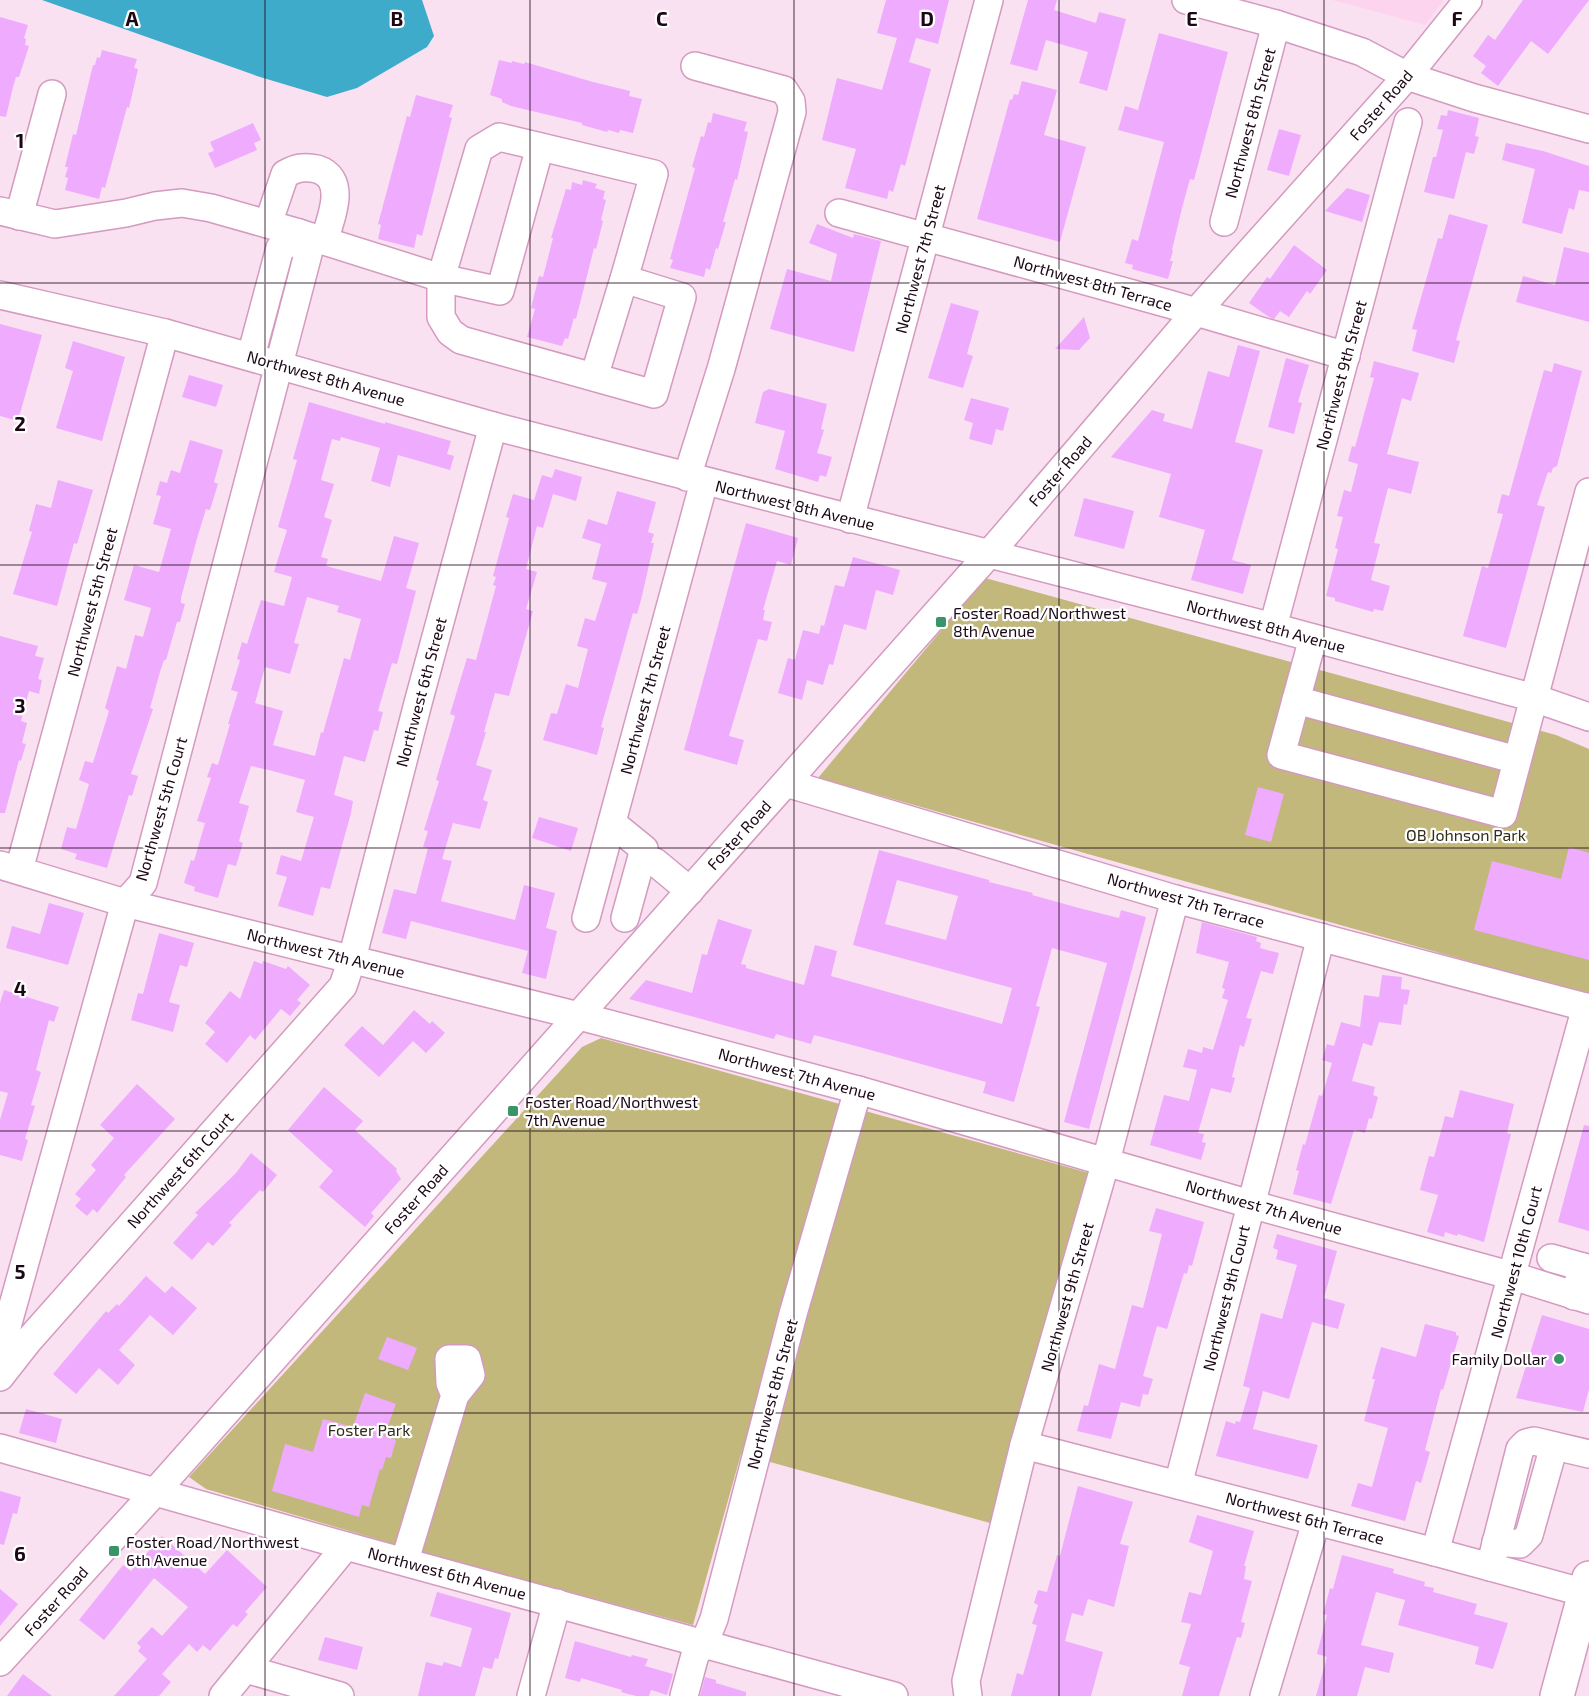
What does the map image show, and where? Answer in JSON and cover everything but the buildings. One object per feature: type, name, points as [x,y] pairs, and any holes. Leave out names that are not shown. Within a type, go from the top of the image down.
[{"type":"main road","points":[[1557,1696],[1588,1588]]},
{"type":"street","name":"Northwest 7th Street","points":[[850,519],[989,0]]},
{"type":"street","points":[[1186,0],[1276,24],[1362,52],[1407,76],[1474,98],[1589,129]]},
{"type":"street","name":"Foster Road","points":[[0,1662],[155,1492],[989,554],[1196,312],[1407,76],[1468,0]]},
{"type":"street","name":"Northwest 8th Street","points":[[1224,222],[1276,24]]},
{"type":"street","name":"Northwest 7th Street","points":[[586,918],[612,823],[721,369],[792,112],[791,101],[784,90],[695,66]]},
{"type":"street","points":[[52,94],[9,214],[55,224],[182,203],[211,208],[268,224],[441,278],[500,291],[540,147]]},
{"type":"street","name":"Northwest 9th Street","points":[[1273,627],[1408,122]]},
{"type":"street","points":[[594,377],[654,174],[499,137],[479,149],[441,278],[441,317],[450,332],[461,340],[654,394],[682,297],[624,279]]},
{"type":"street","points":[[251,356],[280,248],[307,238],[336,201],[334,183],[323,171],[308,167],[294,168],[285,174],[268,224]]},
{"type":"street","name":"Northwest 8th Terrace","points":[[839,213],[1346,356]]},
{"type":"street","name":"Northwest 5th Court","points":[[0,1352],[125,903],[143,884],[308,254],[307,238]]},
{"type":"street","name":"Northwest 8th Avenue","points":[[0,295],[165,333],[493,426],[1273,627],[1534,698],[1589,717]]},
{"type":"street","name":"Northwest 5th Street","points":[[9,868],[165,333]]},
{"type":"street","name":"Northwest 6th Street","points":[[352,959],[493,426]]},
{"type":"street","points":[[1313,638],[1281,755],[1503,814],[1589,492]]},
{"type":"street","points":[[1296,700],[1517,760]]},
{"type":"street","name":"Northwest 7th Terrace","points":[[786,783],[1176,899],[1588,1008]]},
{"type":"street","points":[[612,823],[644,849],[626,918]]},
{"type":"street","points":[[655,862],[690,891]]},
{"type":"street","points":[[600,867],[613,888],[626,918],[648,937]]},
{"type":"street","name":"Northwest 7th Avenue","points":[[9,868],[125,903],[579,1016],[858,1090],[1513,1276],[1582,1298]]},
{"type":"street","name":"Northwest 9th Street","points":[[968,1696],[966,1681],[1024,1445],[1106,1161],[1176,899]]},
{"type":"street","name":"Northwest 9th Court","points":[[1178,1485],[1321,937]]},
{"type":"street","name":"Northwest 6th Court","points":[[0,1377],[29,1340],[343,986],[352,959]]},
{"type":"street","name":"Northwest 10th Court","points":[[1435,1552],[1588,1008]]},
{"type":"street","name":"Northwest 8th Street","points":[[684,1696],[695,1655],[704,1644],[714,1619],[793,1314],[858,1090]]},
{"type":"street","points":[[1551,1258],[1586,1268],[1582,1298]]},
{"type":"street","points":[[405,1560],[455,1395]]},
{"type":"street","points":[[1493,1554],[1520,1449],[1526,1443],[1534,1441],[1589,1454]]},
{"type":"street","name":"Northwest 6th Terrace","points":[[1024,1445],[1435,1552],[1493,1554],[1588,1588]]},
{"type":"street","name":"Northwest 6th Avenue","points":[[0,1448],[346,1546],[405,1560],[894,1696]]},
{"type":"street","points":[[1264,1696],[1316,1522]]},
{"type":"street","points":[[223,1696],[346,1546]]},
{"type":"street","points":[[531,1696],[557,1603]]},
{"type":"street","points":[[246,1670],[340,1696]]},
{"type":"shaded area","points":[[1332,0],[1444,0],[1425,25]]},
{"type":"green space","name":"OB Johnson Park","points":[[985,578],[1556,735],[1589,749],[1589,995],[818,778]]},
{"type":"green space","name":"Foster Park","points":[[601,1038],[1089,1173],[990,1523],[741,1454],[693,1625],[438,1557],[206,1489],[189,1477],[582,1047]]},
{"type":"water","points":[[42,0],[422,0],[434,36],[427,47],[357,88],[327,97],[260,77]]},
{"type":"place","name":"Foster Road/Northwest 8th Avenue","points":[[941,622]]},
{"type":"place","name":"Foster Road/Northwest 7th Avenue","points":[[513,1111]]},
{"type":"place","name":"Family Dollar","points":[[1559,1359]]},
{"type":"place","name":"Foster Road/Northwest 6th Avenue","points":[[114,1551]]}]
